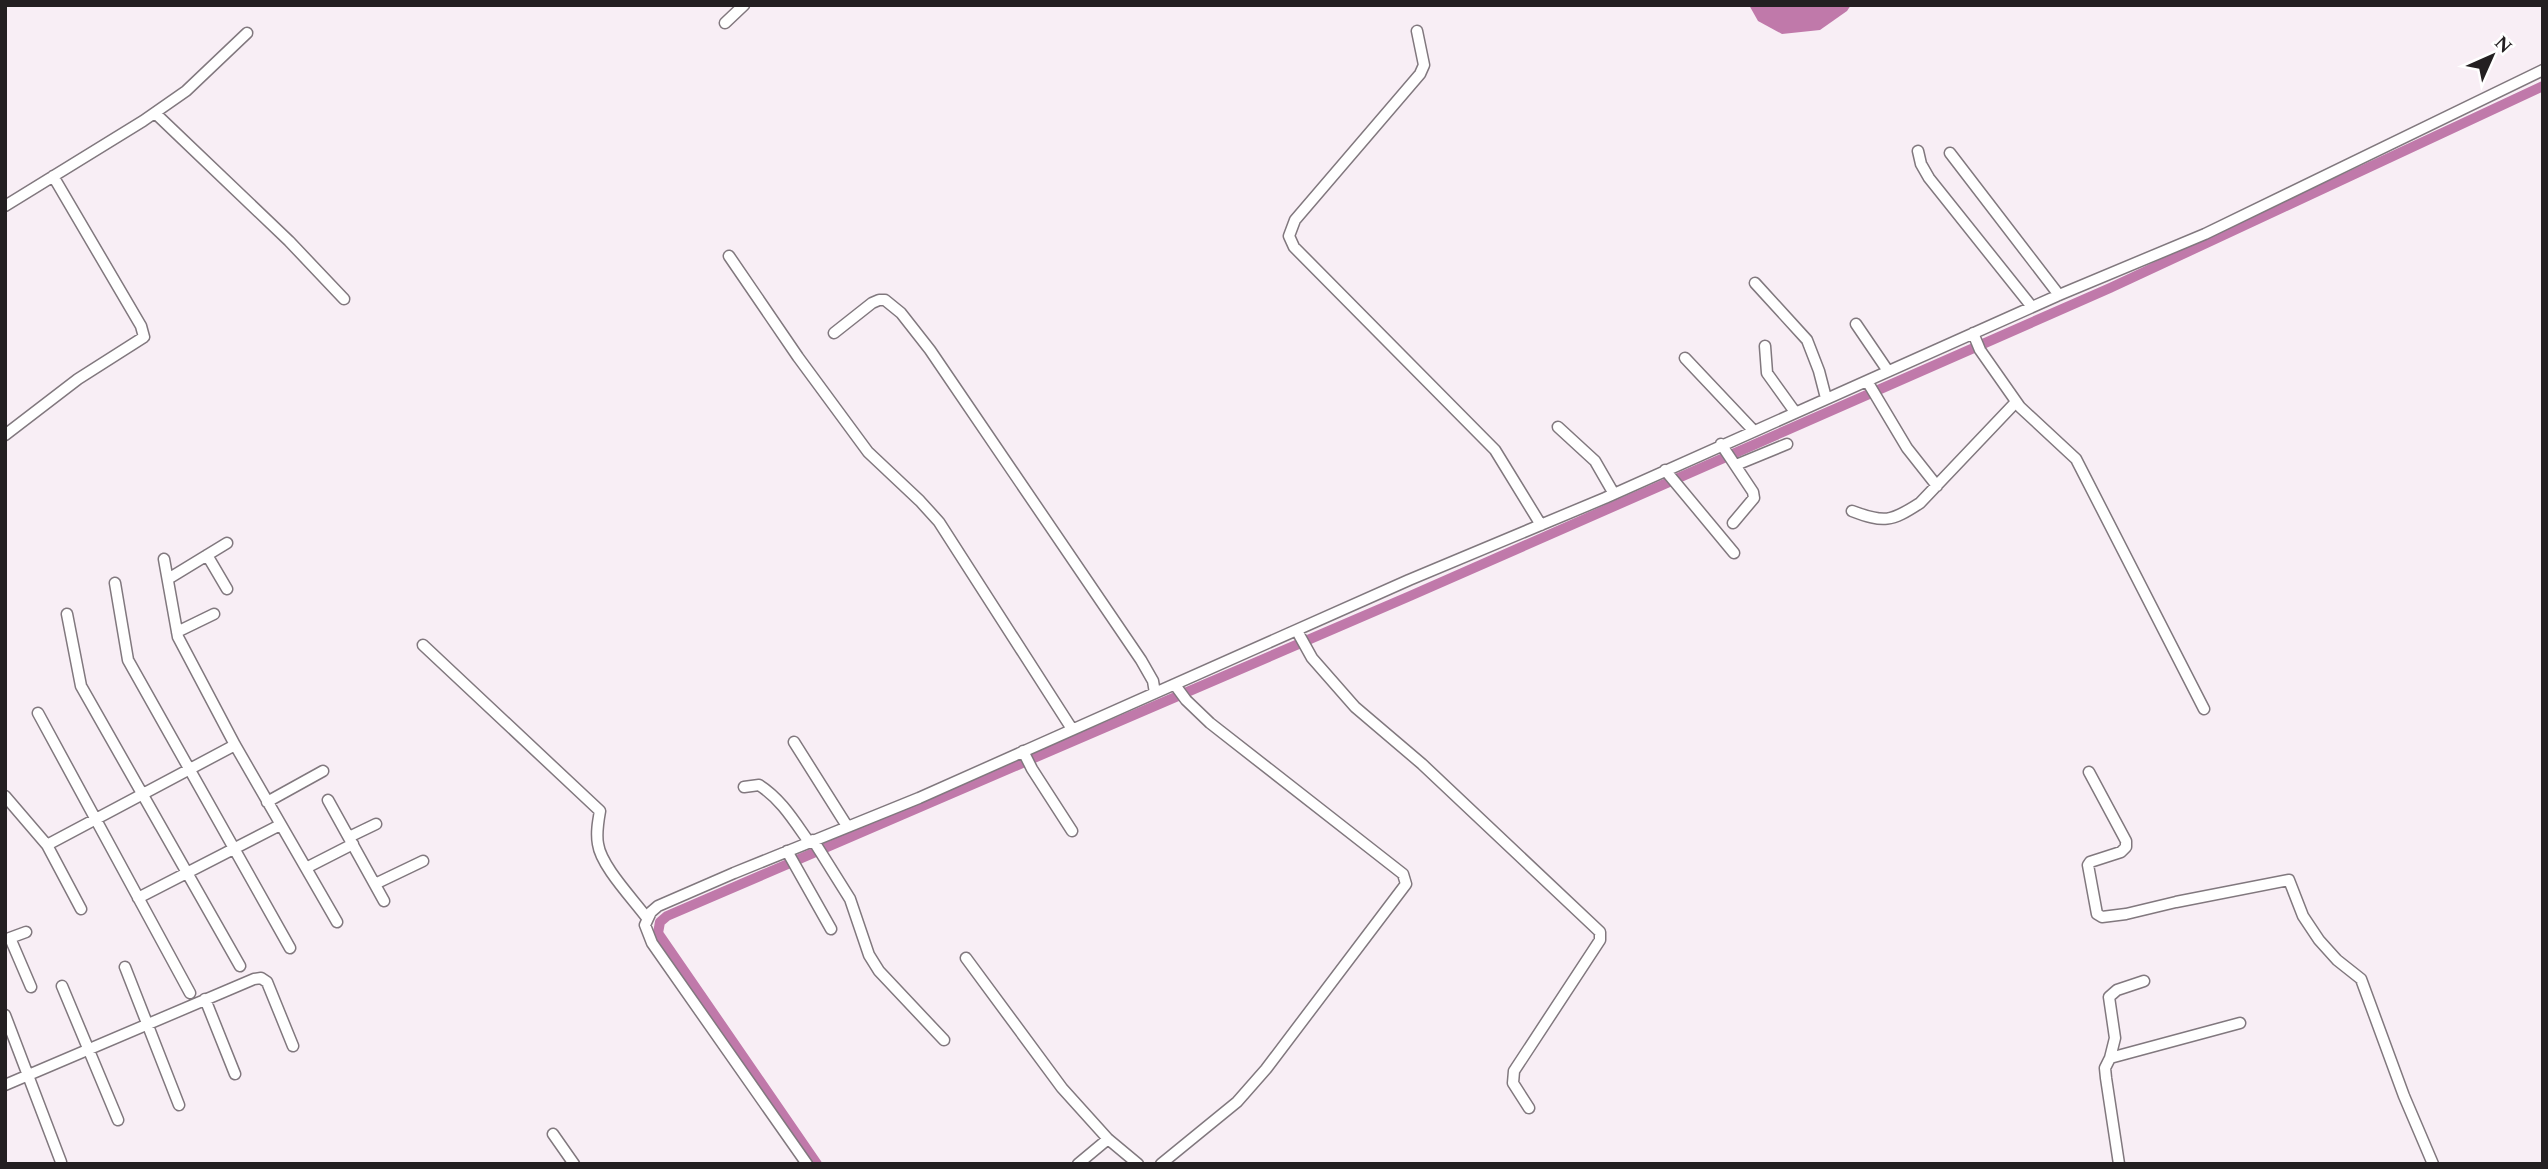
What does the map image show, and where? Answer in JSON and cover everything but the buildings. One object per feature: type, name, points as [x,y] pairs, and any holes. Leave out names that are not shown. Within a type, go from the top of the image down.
[{"type":"street","points":[[725,23],[744,5]]},
{"type":"street","points":[[1417,31],[1424,65],[1420,74],[1295,220],[1289,236],[1294,247],[1495,450],[1541,525]]},
{"type":"street","points":[[5,206],[187,91],[247,33]]},
{"type":"street","points":[[647,918],[658,906],[788,850],[815,845],[847,826],[1024,753],[1155,693],[1300,637],[1541,525],[1826,398],[1871,389],[1888,371],[1976,342],[2032,307],[2205,234],[2543,70]]},
{"type":"street","points":[[155,113],[289,241],[344,299]]},
{"type":"street","points":[[1918,151],[1921,164],[1929,178],[2032,307]]},
{"type":"street","points":[[1950,153],[2059,295]]},
{"type":"street","points":[[5,435],[78,379],[144,337],[141,326],[53,176]]},
{"type":"street","points":[[729,256],[798,357],[868,452],[939,522],[1072,729]]},
{"type":"street","points":[[1755,283],[1807,340],[1826,398]]},
{"type":"street","points":[[834,333],[879,300],[885,300],[901,313],[957,387],[1141,660],[1153,681],[1155,693]]},
{"type":"street","points":[[1856,324],[1888,371]]},
{"type":"street","points":[[1976,342],[2016,402],[2076,459],[2204,709]]},
{"type":"street","points":[[1765,346],[1767,373],[1795,412]]},
{"type":"street","points":[[1685,358],[1753,430]]},
{"type":"street","points":[[1871,389],[1907,448],[1937,486]]},
{"type":"street","points":[[1852,511],[1877,520],[1905,513],[1937,486],[2016,402]]},
{"type":"street","points":[[1558,428],[1595,461],[1614,494]]},
{"type":"street","points":[[1721,444],[1749,483],[1754,498],[1733,523]]},
{"type":"street","points":[[1736,465],[1787,444]]},
{"type":"street","points":[[1665,470],[1734,552]]},
{"type":"street","points":[[168,579],[227,543]]},
{"type":"street","points":[[206,555],[227,589]]},
{"type":"street","points":[[164,559],[177,632],[235,745],[337,922]]},
{"type":"street","points":[[115,583],[128,660],[290,948]]},
{"type":"street","points":[[67,614],[81,686],[240,966]]},
{"type":"street","points":[[177,632],[214,614]]},
{"type":"street","points":[[1300,637],[1312,658],[1355,707],[1422,764],[1600,933],[1600,940],[1514,1071],[1513,1083],[1529,1108]]},
{"type":"street","points":[[423,645],[600,811],[596,830],[598,847],[647,918],[647,933],[652,943],[807,1164]]},
{"type":"street","points":[[1161,1164],[1237,1102],[1266,1069],[1406,884],[1402,874],[1210,723],[1176,687]]},
{"type":"street","points":[[38,713],[190,993]]},
{"type":"street","points":[[794,742],[847,826]]},
{"type":"street","points":[[47,845],[235,745]]},
{"type":"street","points":[[1024,753],[1072,831]]},
{"type":"street","points":[[267,802],[323,771]]},
{"type":"street","points":[[2089,772],[2126,841],[2126,847],[2121,852],[2090,862],[2088,866],[2097,914],[2102,917],[2126,914],[2289,880],[2304,916],[2319,940],[2337,960],[2361,979],[2404,1096],[2433,1164]]},
{"type":"street","points":[[744,787],[759,785],[778,799],[815,845],[850,899],[869,954],[879,971],[944,1040]]},
{"type":"street","points":[[5,796],[47,845],[81,909]]},
{"type":"street","points":[[328,800],[384,901]]},
{"type":"street","points":[[306,868],[376,824]]},
{"type":"street","points":[[138,898],[280,825]]},
{"type":"street","points":[[788,850],[831,929]]},
{"type":"street","points":[[375,884],[423,861]]},
{"type":"street","points":[[26,932],[8,939],[31,987]]},
{"type":"street","points":[[967,958],[1062,1088],[1108,1139],[1138,1164]]},
{"type":"street","points":[[125,967],[179,1105]]},
{"type":"street","points":[[5,1085],[205,999],[261,978],[267,982],[293,1046]]},
{"type":"street","points":[[2119,1164],[2105,1068],[2116,1038],[2109,997],[2117,990],[2144,981]]},
{"type":"street","points":[[62,986],[118,1120]]},
{"type":"street","points":[[205,999],[235,1074]]},
{"type":"street","points":[[5,1015],[61,1162]]},
{"type":"street","points":[[2110,1058],[2240,1023]]},
{"type":"street","points":[[553,1134],[574,1164]]},
{"type":"street","points":[[1078,1164],[1108,1139]]},
{"type":"shaded area","points":[[1749,5],[1851,5],[1847,11],[1820,30],[1782,34],[1758,21]]},
{"type":"waterway","points":[[817,1164],[658,933],[660,922],[667,916],[1410,596],[2110,288],[2543,86]]}]
